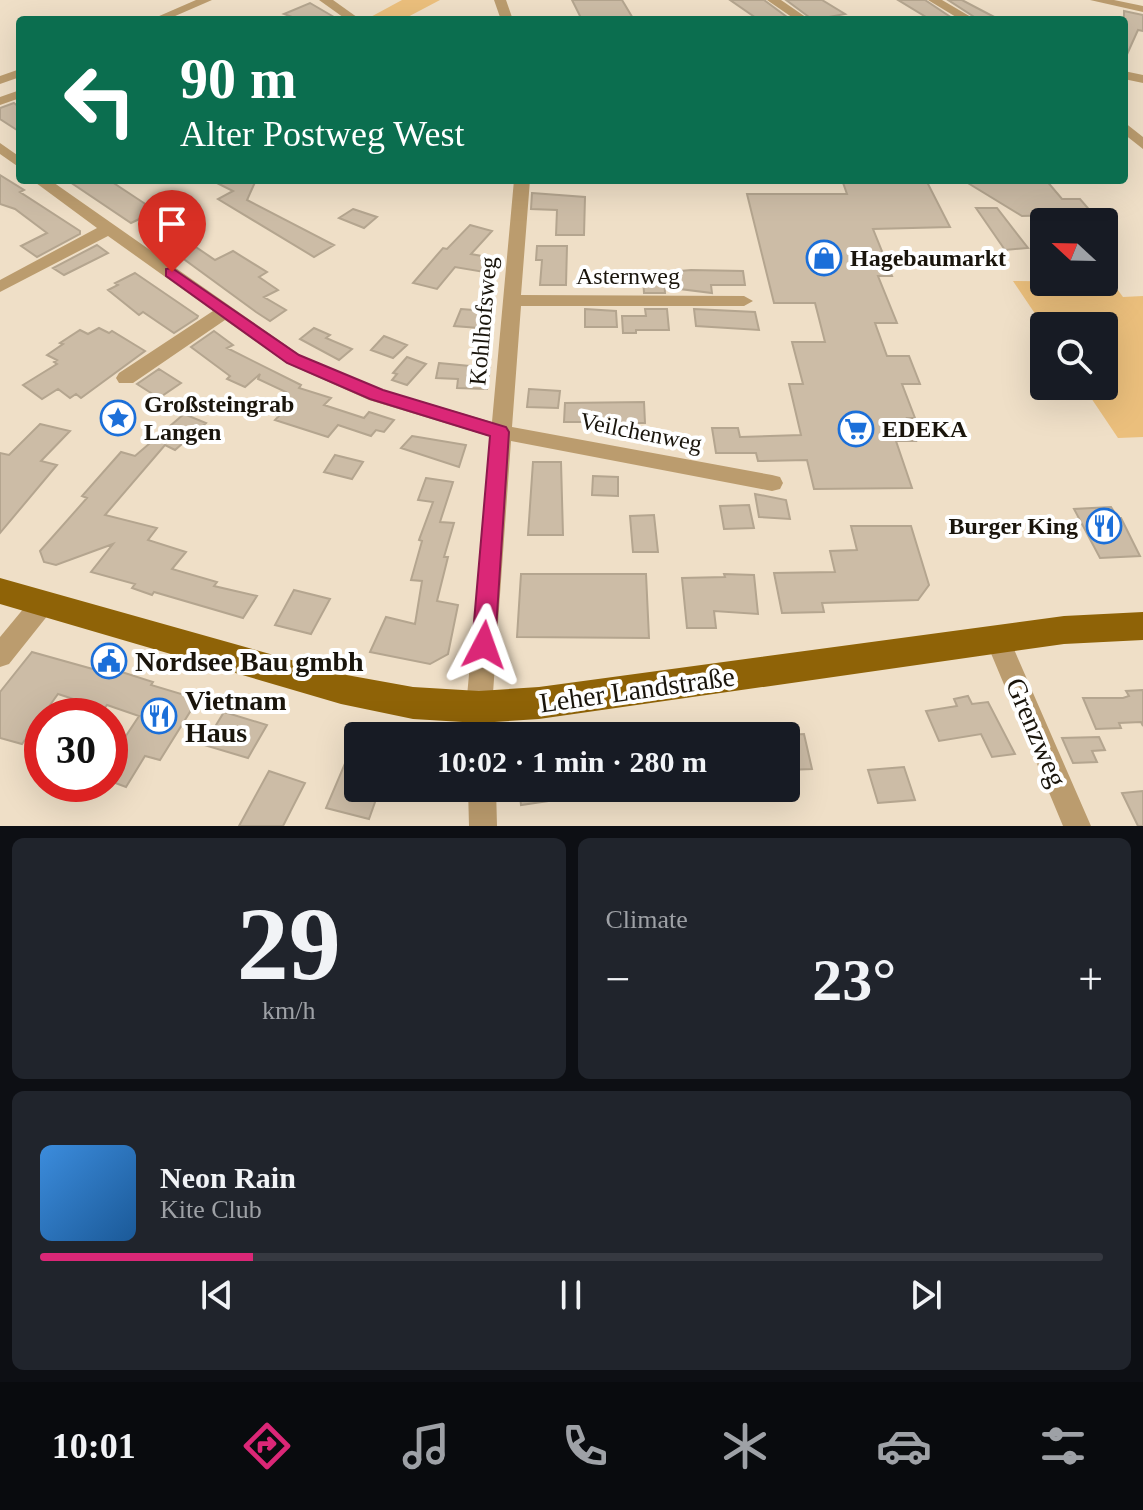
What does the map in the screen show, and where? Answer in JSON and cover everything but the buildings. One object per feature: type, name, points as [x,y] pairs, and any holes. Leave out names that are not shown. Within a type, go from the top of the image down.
[{"type":"main road","name":"Leher Landstraße","points":[[0,591],[341,689],[413,703],[480,721],[539,703],[1064,630],[1143,626]]},
{"type":"street","points":[[166,16],[206,0]]},
{"type":"street","points":[[325,0],[349,16]]},
{"type":"street","points":[[773,0],[798,16]]},
{"type":"street","points":[[936,2],[954,0]]},
{"type":"street","points":[[1096,0],[1143,9]]},
{"type":"street","points":[[936,2],[962,16]]},
{"type":"street","points":[[0,147],[16,160]]},
{"type":"street","name":"Veilchenweg","points":[[46,184],[293,359],[376,395],[500,432],[772,483]]},
{"type":"street","name":"Kohlhofsweg","points":[[480,721],[500,432],[522,184]]},
{"type":"street","points":[[0,287],[108,229]]},
{"type":"street","name":"Asternweg","points":[[512,300],[744,301]]},
{"type":"street","points":[[126,378],[226,311]]},
{"type":"street","points":[[0,656],[43,603]]},
{"type":"street","name":"Grenzweg","points":[[997,639],[1077,826]]},
{"type":"street","points":[[482,802],[483,826]]},
{"type":"shaded area","points":[[402,0],[440,0],[410,16],[372,16]]},
{"type":"shaded area","points":[[1013,281],[1030,281],[1030,296],[1118,296],[1118,290],[1123,297],[1143,296],[1143,437],[1118,438],[1092,400],[1118,400],[1118,312],[1034,312]]},
{"type":"place","name":"Hagebaumarkt","points":[[824,258]]},
{"type":"place","name":"Großsteingrab Langen","points":[[118,418]]},
{"type":"place","name":"EDEKA","points":[[856,429]]},
{"type":"place","name":"Burger King","points":[[1104,526]]},
{"type":"place","name":"Nordsee Bau gmbh","points":[[109,661]]},
{"type":"place","name":"Vietnam Haus","points":[[159,716]]},
{"type":"route","points":[[172,272],[293,359],[376,395],[500,432],[484,645]]}]
